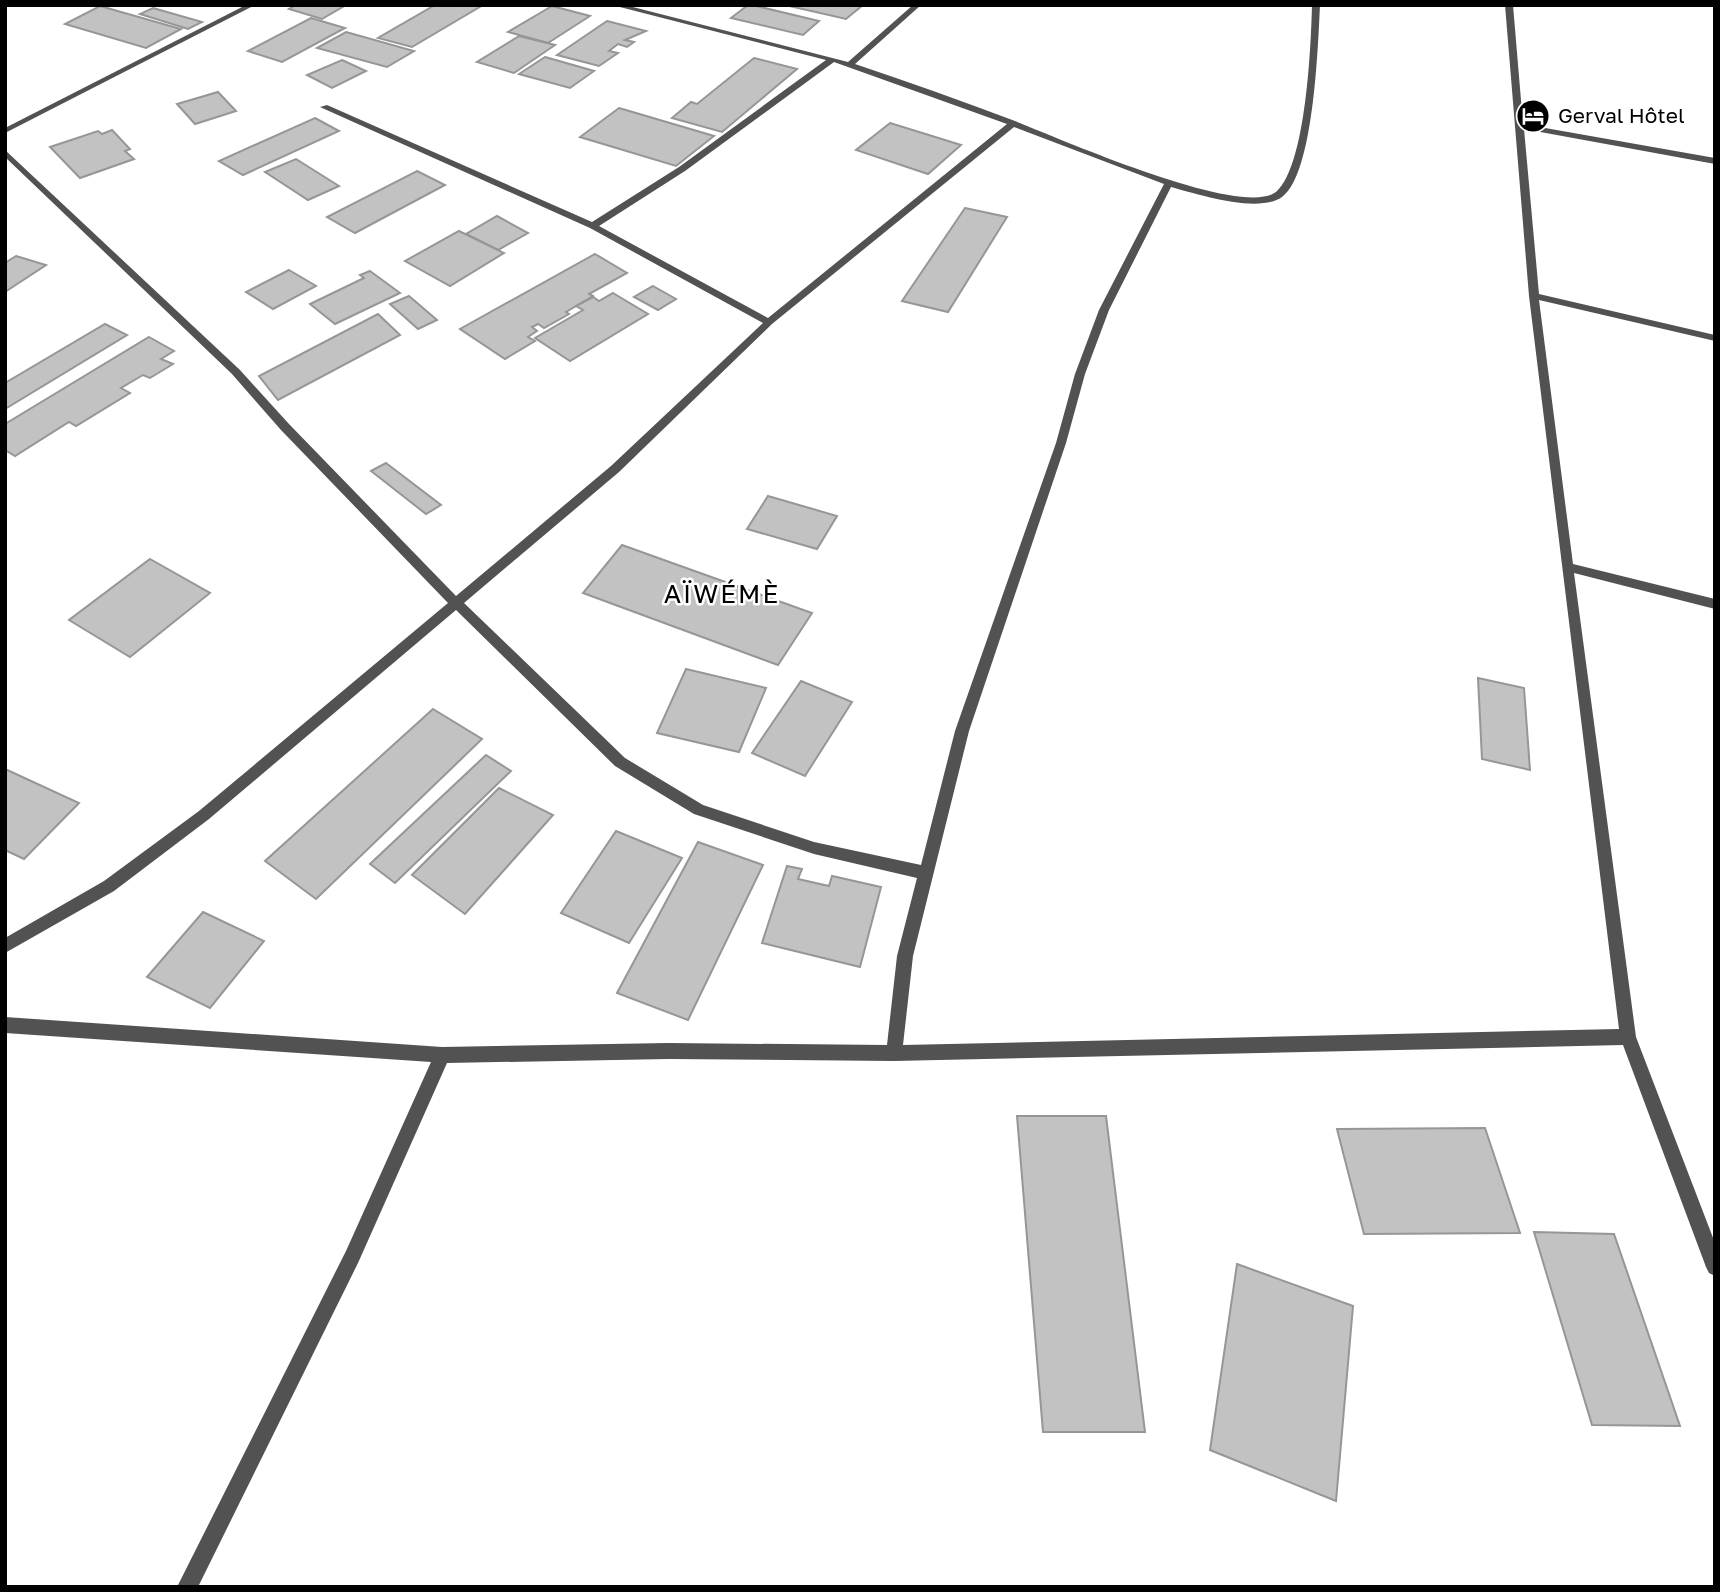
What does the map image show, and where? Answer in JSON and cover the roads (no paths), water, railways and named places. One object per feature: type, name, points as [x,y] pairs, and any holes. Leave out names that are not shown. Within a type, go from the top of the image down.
[{"type":"street","points":[[5,131],[253,5]]},
{"type":"street","points":[[615,5],[849,65],[1013,122],[1169,183],[1247,200],[1269,200],[1281,194],[1291,178],[1306,118],[1315,61],[1316,5]]},
{"type":"street","points":[[849,65],[918,5]]},
{"type":"street","points":[[1509,5],[1534,296],[1628,1037],[1715,1267]]},
{"type":"street","points":[[593,226],[681,169],[832,60]]},
{"type":"street","points":[[324,107],[593,226],[769,321]]},
{"type":"street","points":[[5,946],[109,886],[204,815],[615,469],[769,321],[1013,122]]},
{"type":"street","points":[[1518,126],[1715,161]]},
{"type":"street","points":[[5,152],[236,372],[285,428],[457,604],[620,762],[699,810],[814,848],[925,873]]},
{"type":"street","points":[[894,1053],[905,956],[962,731],[1061,443],[1080,374],[1104,310],[1169,183]]},
{"type":"street","points":[[1534,296],[1715,338]]},
{"type":"street","points":[[1567,567],[1715,604]]},
{"type":"street","points":[[5,1025],[442,1055],[654,1051],[894,1053],[1628,1037]]},
{"type":"street","points":[[187,1587],[370,1221],[442,1055]]},
{"type":"place","name":"Gerval Hôtel","points":[[1533,116]]},
{"type":"district","name":"AÏWÉMÈ","points":[[722,594]]}]
